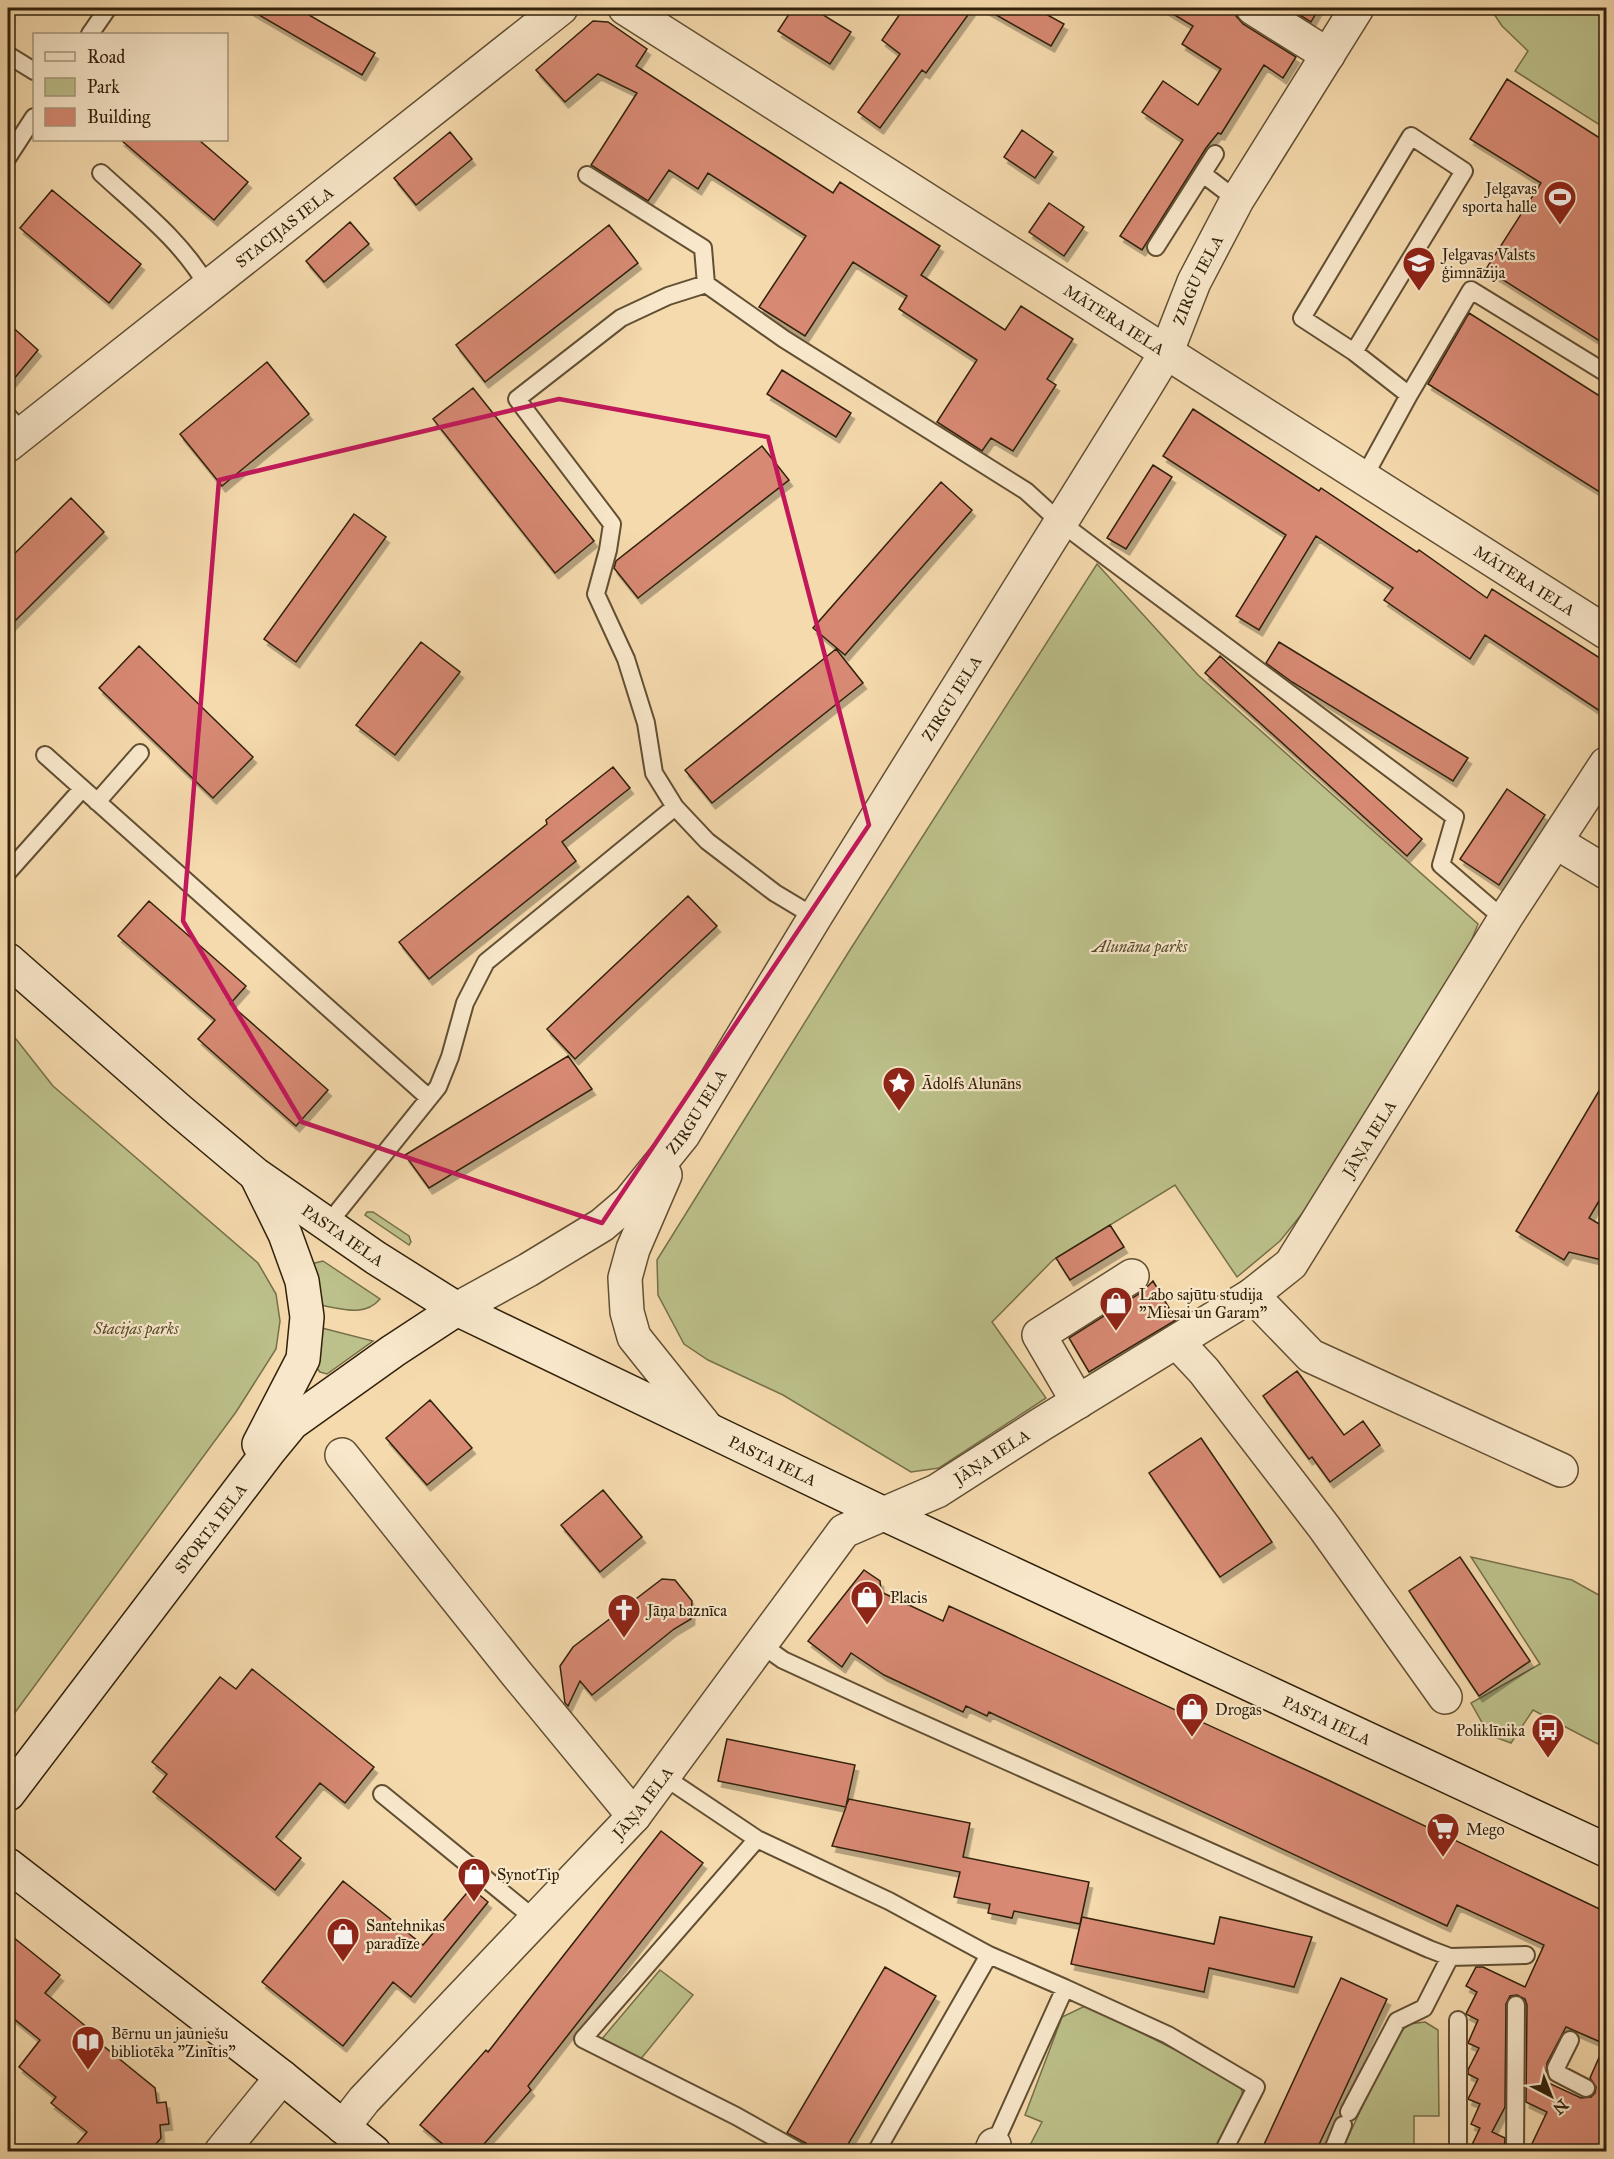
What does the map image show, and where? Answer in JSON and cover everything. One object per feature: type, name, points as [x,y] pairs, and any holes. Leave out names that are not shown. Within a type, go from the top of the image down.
[{"type":"street","name":"STACIJAS IELA","points":[[13,431],[208,287],[561,8]]},
{"type":"street","name":"MĀTERA IELA","points":[[625,8],[1606,632]]},
{"type":"street","points":[[1253,8],[1328,55]]},
{"type":"street","name":"ZIRGU IELA","points":[[457,1309],[528,1270],[602,1225],[629,1202],[683,1135],[815,917],[1167,351],[1194,282],[1237,200],[1357,8]]},
{"type":"street","name":"JĀŅA IELA","points":[[344,2127],[364,2100],[634,1816],[759,1643],[844,1531],[937,1491],[1252,1295],[1291,1264],[1506,917],[1606,764]]},
{"type":"street","points":[[1556,842],[1606,872]]},
{"type":"street","name":"PASTA IELA","points":[[8,960],[255,1174],[327,1225],[457,1309],[882,1513],[1606,1850]]},
{"type":"street","points":[[683,1135],[633,1249],[625,1278],[627,1312],[634,1337],[706,1427]]},
{"type":"street","points":[[230,1502],[303,1359],[306,1335],[307,1317],[302,1281],[285,1234],[255,1174]]},
{"type":"street","points":[[1078,1402],[1039,1335],[1132,1276]]},
{"type":"street","points":[[1252,1295],[1311,1356],[1561,1470]]},
{"type":"street","name":"SPORTA IELA","points":[[8,1794],[292,1424],[393,1350],[457,1309]]},
{"type":"street","points":[[1177,1342],[1204,1371],[1324,1527],[1445,1697]]},
{"type":"street","points":[[342,1455],[516,1673],[634,1816]]},
{"type":"street","points":[[8,1865],[374,2151]]},
{"type":"street","points":[[221,2151],[282,2077]]},
{"type":"lane","points":[[91,33],[108,8]]},
{"type":"lane","points":[[8,55],[33,70]]},
{"type":"lane","points":[[8,157],[33,119]]},
{"type":"lane","points":[[1354,352],[1464,171],[1411,136],[1302,318],[1354,352],[1409,395]]},
{"type":"lane","points":[[1156,247],[1215,154]]},
{"type":"lane","points":[[101,173],[176,242],[199,271],[208,287]]},
{"type":"lane","points":[[1203,174],[1237,200]]},
{"type":"lane","points":[[587,175],[703,248],[706,284]]},
{"type":"lane","points":[[706,284],[784,339],[1026,491],[1060,522],[1455,817],[1441,865],[1491,908],[1506,917]]},
{"type":"lane","points":[[706,284],[668,296],[621,318],[517,399],[612,524],[608,550],[596,594],[626,659],[646,723],[654,773],[675,807],[706,841],[775,893],[815,917]]},
{"type":"lane","points":[[1363,478],[1471,290],[1606,373]]},
{"type":"lane","points":[[97,802],[140,753]]},
{"type":"lane","points":[[45,755],[429,1098]]},
{"type":"lane","points":[[8,872],[82,789]]},
{"type":"lane","points":[[327,1225],[438,1087],[450,1057],[465,1003],[486,962],[675,807]]},
{"type":"lane","points":[[759,1643],[783,1660],[894,1711],[1450,1957],[1526,1955]]},
{"type":"lane","points":[[663,1776],[757,1839],[889,1901],[989,1955],[1168,2035],[1256,2087],[1223,2151]]},
{"type":"lane","points":[[382,1794],[536,1920]]},
{"type":"lane","points":[[757,1839],[583,2038],[800,2151]]},
{"type":"lane","points":[[876,2151],[989,1955]]},
{"type":"lane","points":[[1332,2151],[1346,2119],[1398,2021],[1424,2007],[1450,1957]]},
{"type":"lane","points":[[993,2148],[1065,1988]]},
{"type":"lane","points":[[1515,2151],[1516,2005]]},
{"type":"lane","points":[[1458,2020],[1458,2151]]},
{"type":"lane","points":[[1570,2040],[1556,2068],[1557,2073],[1586,2088]]},
{"type":"highlighted area","points":[[559,399],[768,437],[869,825],[602,1223],[302,1122],[183,921],[219,480]]},
{"type":"green space","points":[[1490,8],[1606,8],[1606,129],[1515,71],[1528,51],[1502,26]]},
{"type":"green space","name":"Alunāna parks","points":[[1097,564],[1198,675],[1478,924],[1466,954],[1322,1189],[1280,1241],[1237,1277],[1175,1185],[1053,1260],[992,1322],[1046,1398],[939,1468],[911,1472],[783,1395],[708,1360],[684,1344],[658,1295],[657,1260],[848,953]]},
{"type":"green space","name":"Stacijas parks","points":[[8,1029],[53,1086],[258,1263],[276,1294],[280,1321],[276,1349],[236,1412],[8,1722]]},
{"type":"green space","points":[[367,1212],[373,1212],[409,1236],[411,1242],[409,1245],[365,1215]]},
{"type":"green space","points":[[323,1261],[380,1299],[374,1305],[359,1310],[319,1305],[312,1269],[315,1263]]},
{"type":"green space","points":[[322,1328],[373,1341],[327,1374],[320,1372],[315,1366]]},
{"type":"green space","points":[[1471,1557],[1572,1580],[1606,1599],[1606,1732],[1598,1744],[1533,1710],[1511,1743],[1489,1735],[1471,1703],[1540,1664]]},
{"type":"green space","points":[[660,1970],[693,1995],[635,2066],[601,2040]]},
{"type":"green space","points":[[1087,2005],[1240,2083],[1244,2100],[1222,2151],[1027,2151],[1042,2122],[1025,2115],[1062,2017]]},
{"type":"green space","points":[[1425,2022],[1438,2030],[1439,2116],[1414,2116],[1414,2151],[1341,2152],[1395,2037],[1409,2024]]},
{"type":"building","points":[[247,8],[297,8],[375,53],[362,75]]},
{"type":"building","points":[[793,8],[812,8],[851,32],[830,64],[778,31]]},
{"type":"building","points":[[904,8],[973,8],[926,73],[922,70],[880,128],[858,112],[900,54],[882,40]]},
{"type":"building","points":[[984,8],[1035,8],[1064,24],[1051,46]]},
{"type":"building","points":[[1163,8],[1234,8],[1236,16],[1243,24],[1296,57],[1283,78],[1264,65],[1221,134],[1218,133],[1206,148],[1142,250],[1120,236],[1183,140],[1142,112],[1163,81],[1198,105],[1221,69],[1182,44],[1193,26]]},
{"type":"building","points":[[1288,8],[1319,8],[1311,22]]},
{"type":"building","points":[[593,21],[608,22],[647,49],[636,66],[833,193],[840,182],[940,246],[921,275],[1005,330],[1021,306],[1073,339],[1047,379],[1056,385],[1013,451],[991,438],[982,451],[937,422],[977,360],[899,309],[907,296],[853,262],[805,336],[759,307],[806,236],[708,173],[698,189],[669,170],[648,201],[591,165],[637,93],[598,74],[565,102],[536,70]]},
{"type":"building","name":"Jelgavas sporta halle","points":[[1507,79],[1606,142],[1606,345],[1486,269],[1541,183],[1470,139]]},
{"type":"building","points":[[1022,130],[1053,152],[1035,178],[1004,157]]},
{"type":"building","points":[[450,132],[472,159],[416,205],[394,178]]},
{"type":"building","points":[[122,141],[200,141],[248,182],[214,220]]},
{"type":"building","points":[[52,190],[141,264],[109,303],[20,228]]},
{"type":"building","points":[[1049,203],[1084,227],[1064,256],[1029,232]]},
{"type":"building","points":[[350,222],[369,244],[324,282],[306,261]]},
{"type":"building","points":[[609,225],[638,263],[485,382],[456,345]]},
{"type":"building","points":[[1469,313],[1606,400],[1606,496],[1428,384]]},
{"type":"building","points":[[8,323],[38,350],[8,386]]},
{"type":"building","points":[[267,362],[309,414],[222,486],[180,434]]},
{"type":"building","points":[[782,370],[851,413],[836,437],[767,394]]},
{"type":"building","points":[[473,388],[594,541],[555,573],[433,419]]},
{"type":"building","points":[[1193,409],[1319,491],[1321,488],[1417,552],[1419,550],[1487,598],[1492,589],[1606,662],[1606,715],[1485,635],[1470,659],[1384,600],[1393,588],[1316,536],[1259,630],[1236,616],[1286,535],[1163,456]]},
{"type":"building","points":[[762,446],[789,480],[638,598],[614,568],[616,561]]},
{"type":"building","points":[[1153,465],[1172,477],[1126,549],[1107,538]]},
{"type":"building","points":[[941,482],[972,510],[845,655],[813,628]]},
{"type":"building","points":[[71,498],[104,532],[8,628],[8,560]]},
{"type":"building","points":[[354,514],[386,537],[296,662],[264,639]]},
{"type":"building","points":[[421,642],[460,672],[395,755],[356,725]]},
{"type":"building","points":[[1279,642],[1468,758],[1453,781],[1292,682],[1266,663]]},
{"type":"building","points":[[139,646],[253,757],[213,798],[99,688]]},
{"type":"building","points":[[836,649],[863,683],[712,803],[685,770]]},
{"type":"building","points":[[1220,656],[1422,839],[1407,856],[1205,673]]},
{"type":"building","points":[[613,767],[630,788],[562,842],[576,861],[429,979],[399,942],[547,824],[546,820]]},
{"type":"building","points":[[1507,789],[1545,815],[1499,885],[1460,859]]},
{"type":"building","points":[[688,896],[717,926],[575,1059],[547,1029]]},
{"type":"building","points":[[149,901],[246,986],[230,1004],[328,1090],[296,1126],[198,1039],[215,1020],[118,936]]},
{"type":"building","points":[[568,1056],[592,1089],[429,1188],[405,1155]]},
{"type":"building","points":[[1606,1079],[1606,1189],[1589,1218],[1606,1228],[1606,1261],[1569,1252],[1564,1260],[1516,1231]]},
{"type":"building","points":[[1110,1225],[1124,1247],[1070,1280],[1056,1258]]},
{"type":"building","points":[[1153,1281],[1176,1320],[1089,1372],[1069,1338],[1142,1292]]},
{"type":"building","points":[[1297,1371],[1344,1435],[1363,1421],[1380,1445],[1330,1482],[1312,1457],[1309,1459],[1263,1396]]},
{"type":"building","points":[[430,1400],[472,1448],[427,1485],[386,1438]]},
{"type":"building","points":[[1201,1438],[1272,1542],[1220,1577],[1149,1473]]},
{"type":"building","points":[[603,1490],[642,1537],[600,1572],[561,1525]]},
{"type":"building","points":[[1460,1557],[1530,1661],[1479,1696],[1409,1591]]},
{"type":"building","points":[[864,1570],[880,1581],[881,1592],[943,1621],[949,1606],[1328,1780],[1606,1912],[1606,2151],[1526,2151],[1526,2149],[1529,2150],[1547,2112],[1526,2102],[1527,2005],[1525,1999],[1517,1995],[1510,1996],[1506,2004],[1505,2107],[1492,2132],[1505,2138],[1504,2151],[1469,2151],[1480,2128],[1471,2124],[1480,2104],[1468,2099],[1478,2079],[1468,2074],[1468,2070],[1479,2048],[1468,2043],[1478,2020],[1466,2014],[1477,1992],[1466,1986],[1476,1967],[1483,1967],[1525,1987],[1544,1945],[1457,1905],[1447,1926],[989,1712],[987,1716],[966,1706],[963,1712],[884,1675],[851,1653],[842,1667],[808,1641]],"holes":[[[1566,2027],[1605,2044],[1590,2078],[1596,2087],[1591,2097],[1581,2098],[1542,2080],[1547,2063]]]},
{"type":"building","name":"Jāņa baznīca","points":[[662,1579],[675,1580],[692,1601],[691,1619],[674,1629],[592,1695],[580,1681],[568,1706],[565,1703],[560,1666],[573,1647]]},
{"type":"building","points":[[252,1669],[374,1767],[345,1803],[320,1783],[276,1837],[301,1858],[275,1890],[153,1792],[167,1774],[152,1762],[220,1677],[236,1689]]},
{"type":"building","points":[[727,1739],[855,1765],[846,1806],[849,1799],[970,1823],[963,1857],[1089,1882],[1080,1924],[1014,1911],[1012,1918],[988,1913],[990,1904],[954,1897],[960,1872],[832,1846],[846,1807],[718,1781]]},
{"type":"building","points":[[661,1831],[703,1863],[528,2086],[531,2090],[478,2151],[451,2151],[420,2125],[486,2050],[488,2052]]},
{"type":"building","name":"Santehnikas paradīze","points":[[343,1881],[423,1945],[471,1888],[488,1902],[411,1997],[393,1982],[343,2046],[262,1982]]},
{"type":"building","points":[[1082,1917],[1214,1944],[1220,1917],[1312,1937],[1294,1987],[1209,1968],[1204,1992],[1071,1964]]},
{"type":"building","points":[[8,1933],[60,1975],[45,1993],[88,2028],[85,2031],[155,2088],[157,2103],[166,2102],[169,2124],[160,2125],[161,2138],[150,2151],[71,2151],[87,2132],[51,2103],[56,2097],[19,2067],[40,2040],[8,2014]]},
{"type":"building","points":[[885,1967],[936,1996],[844,2151],[810,2151],[806,2143],[787,2133]]},
{"type":"building","points":[[1341,1978],[1387,1999],[1316,2151],[1261,2151]]},
{"type":"place","name":"Jelgavas sporta halle","points":[[1560,226]]},
{"type":"place","name":"Jelgavas Valsts ģimnāzija","points":[[1419,292]]},
{"type":"place","name":"Ādolfs Alunāns","points":[[899,1112]]},
{"type":"place","name":"Labo sajūtu studija \"Miesai un Garam\"","points":[[1116,1332]]},
{"type":"place","name":"Placis","points":[[867,1626]]},
{"type":"place","name":"Jāņa baznīca","points":[[624,1639]]},
{"type":"place","name":"Drogas","points":[[1192,1738]]},
{"type":"place","name":"Poliklīnika","points":[[1548,1759]]},
{"type":"place","name":"Mego","points":[[1443,1858]]},
{"type":"place","name":"SynotTip","points":[[474,1903]]},
{"type":"place","name":"Santehnikas paradīze","points":[[343,1963]]},
{"type":"place","name":"Bērnu un jauniešu bibliotēka \"Zinītis\"","points":[[88,2071]]}]
